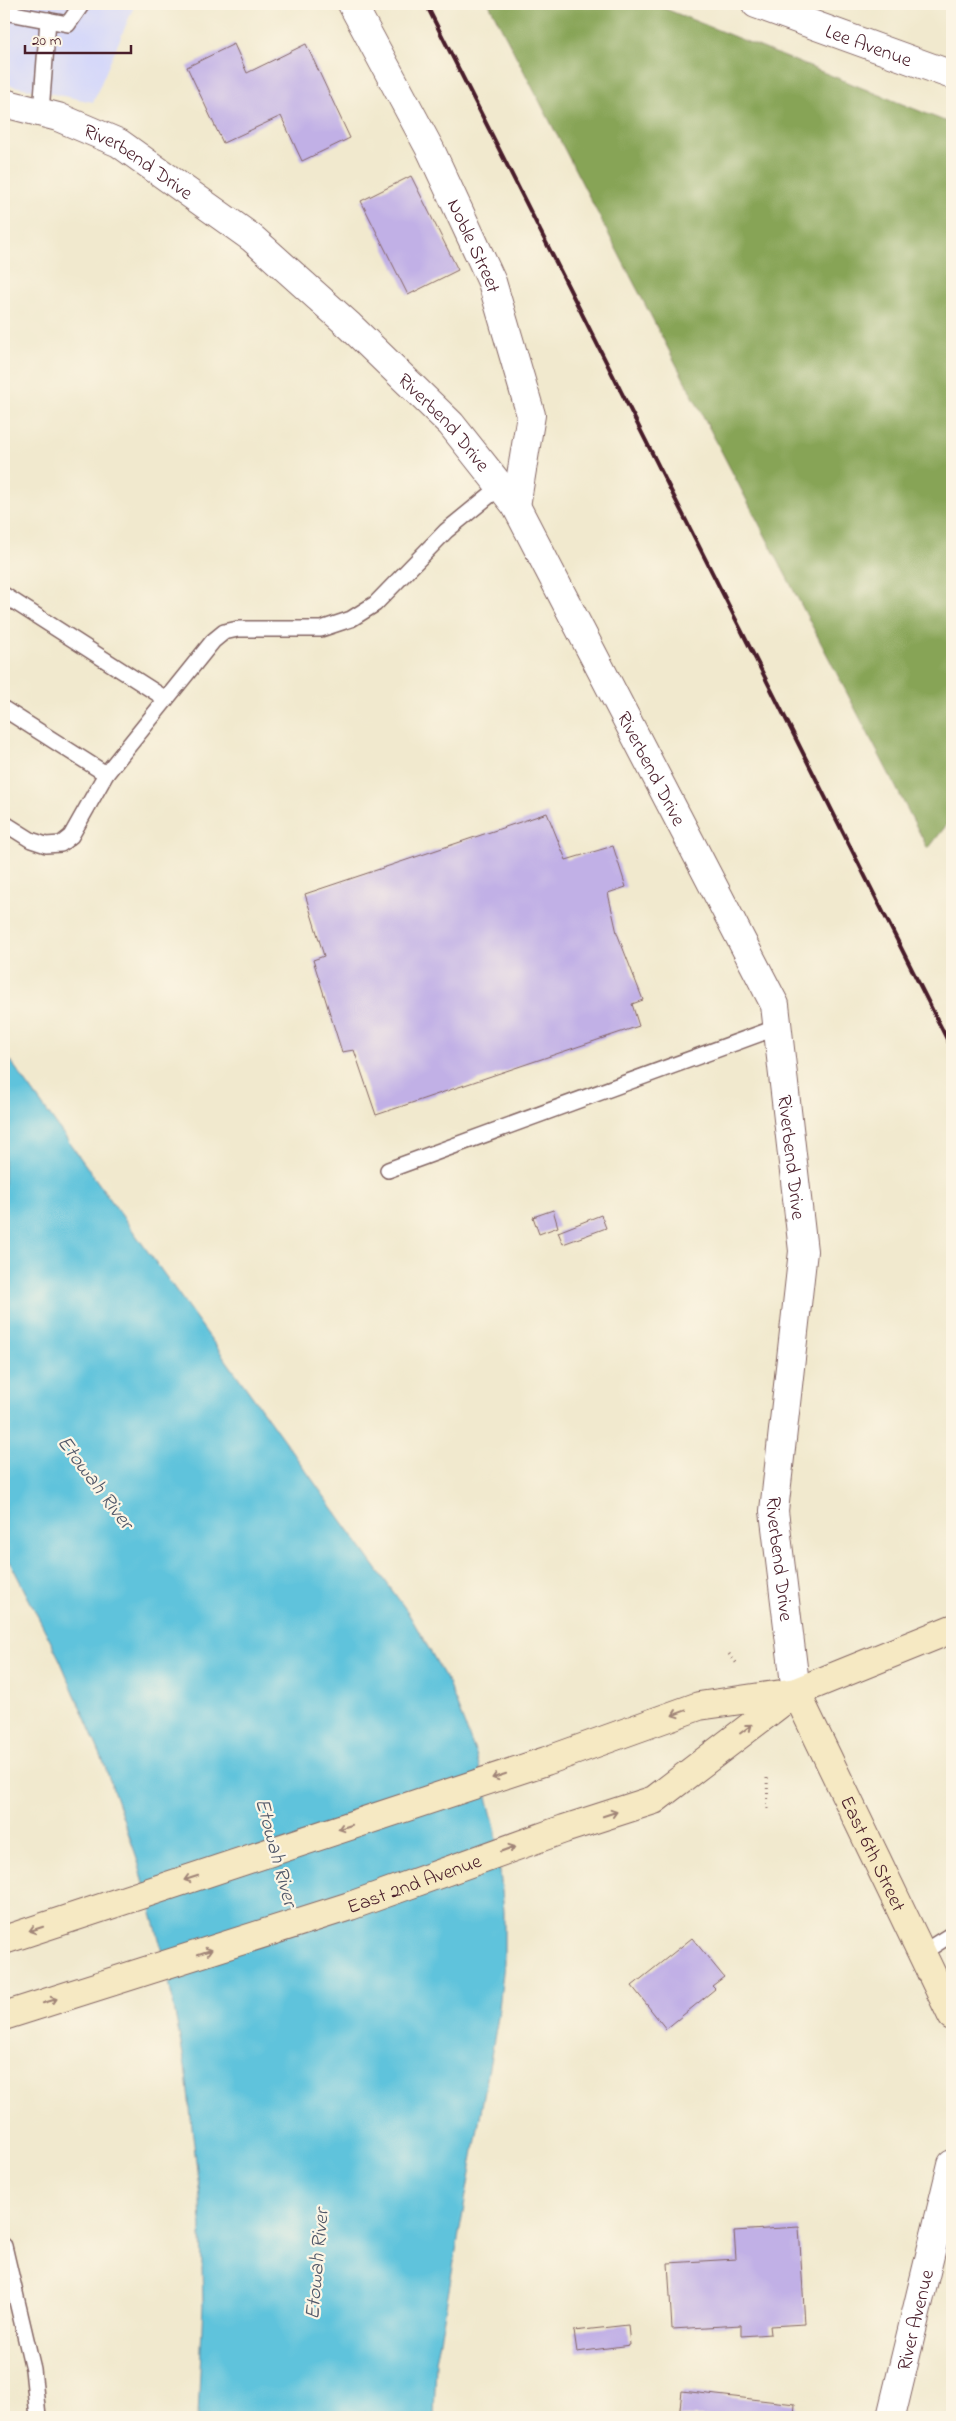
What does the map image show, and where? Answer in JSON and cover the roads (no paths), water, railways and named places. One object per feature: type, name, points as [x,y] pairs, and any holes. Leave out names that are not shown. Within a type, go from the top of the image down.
[{"type":"main road","name":"East 2nd Avenue","points":[[4,1940],[546,1761],[699,1706],[796,1692],[952,1629]]},
{"type":"main road","name":"East 2nd Avenue","points":[[4,2016],[350,1906],[564,1829],[654,1800],[796,1692]]},
{"type":"main road","name":"East 6th Street","points":[[796,1692],[952,2016]]},
{"type":"street","name":"Noble Street","points":[[352,4],[431,151],[492,282],[531,416],[509,496]]},
{"type":"street","name":"Lee Avenue","points":[[756,4],[952,75]]},
{"type":"street","name":"Riverbend Drive","points":[[4,104],[58,117],[119,143],[252,238],[350,326],[451,424],[509,496],[775,1005],[803,1251],[774,1511],[796,1692]]},
{"type":"street","name":"River Avenue","points":[[891,2417],[952,2164]]},
{"type":"lane","points":[[4,12],[68,24],[82,4]]},
{"type":"lane","points":[[41,112],[48,20]]},
{"type":"lane","points":[[4,823],[31,840],[46,845],[61,844],[71,836],[106,774],[213,641],[224,632],[238,629],[321,629],[352,619],[375,604],[446,531],[509,496]]},
{"type":"lane","points":[[4,595],[166,699]]},
{"type":"lane","points":[[4,709],[106,774]]},
{"type":"lane","points":[[388,1170],[778,1027]]},
{"type":"lane","points":[[922,1953],[952,1934]]},
{"type":"lane","points":[[4,2246],[33,2369],[38,2417]]},
{"type":"water","name":"Etowah River","points":[[4,1052],[407,1611],[447,1680],[476,1754],[496,1832],[504,1911],[504,1964],[498,2017],[436,2362],[434,2417],[198,2417],[203,2303],[200,2197],[185,2065],[165,1961],[137,1858],[102,1758],[60,1660],[4,1550]]},
{"type":"railway","points":[[426,4],[952,1049]]}]
